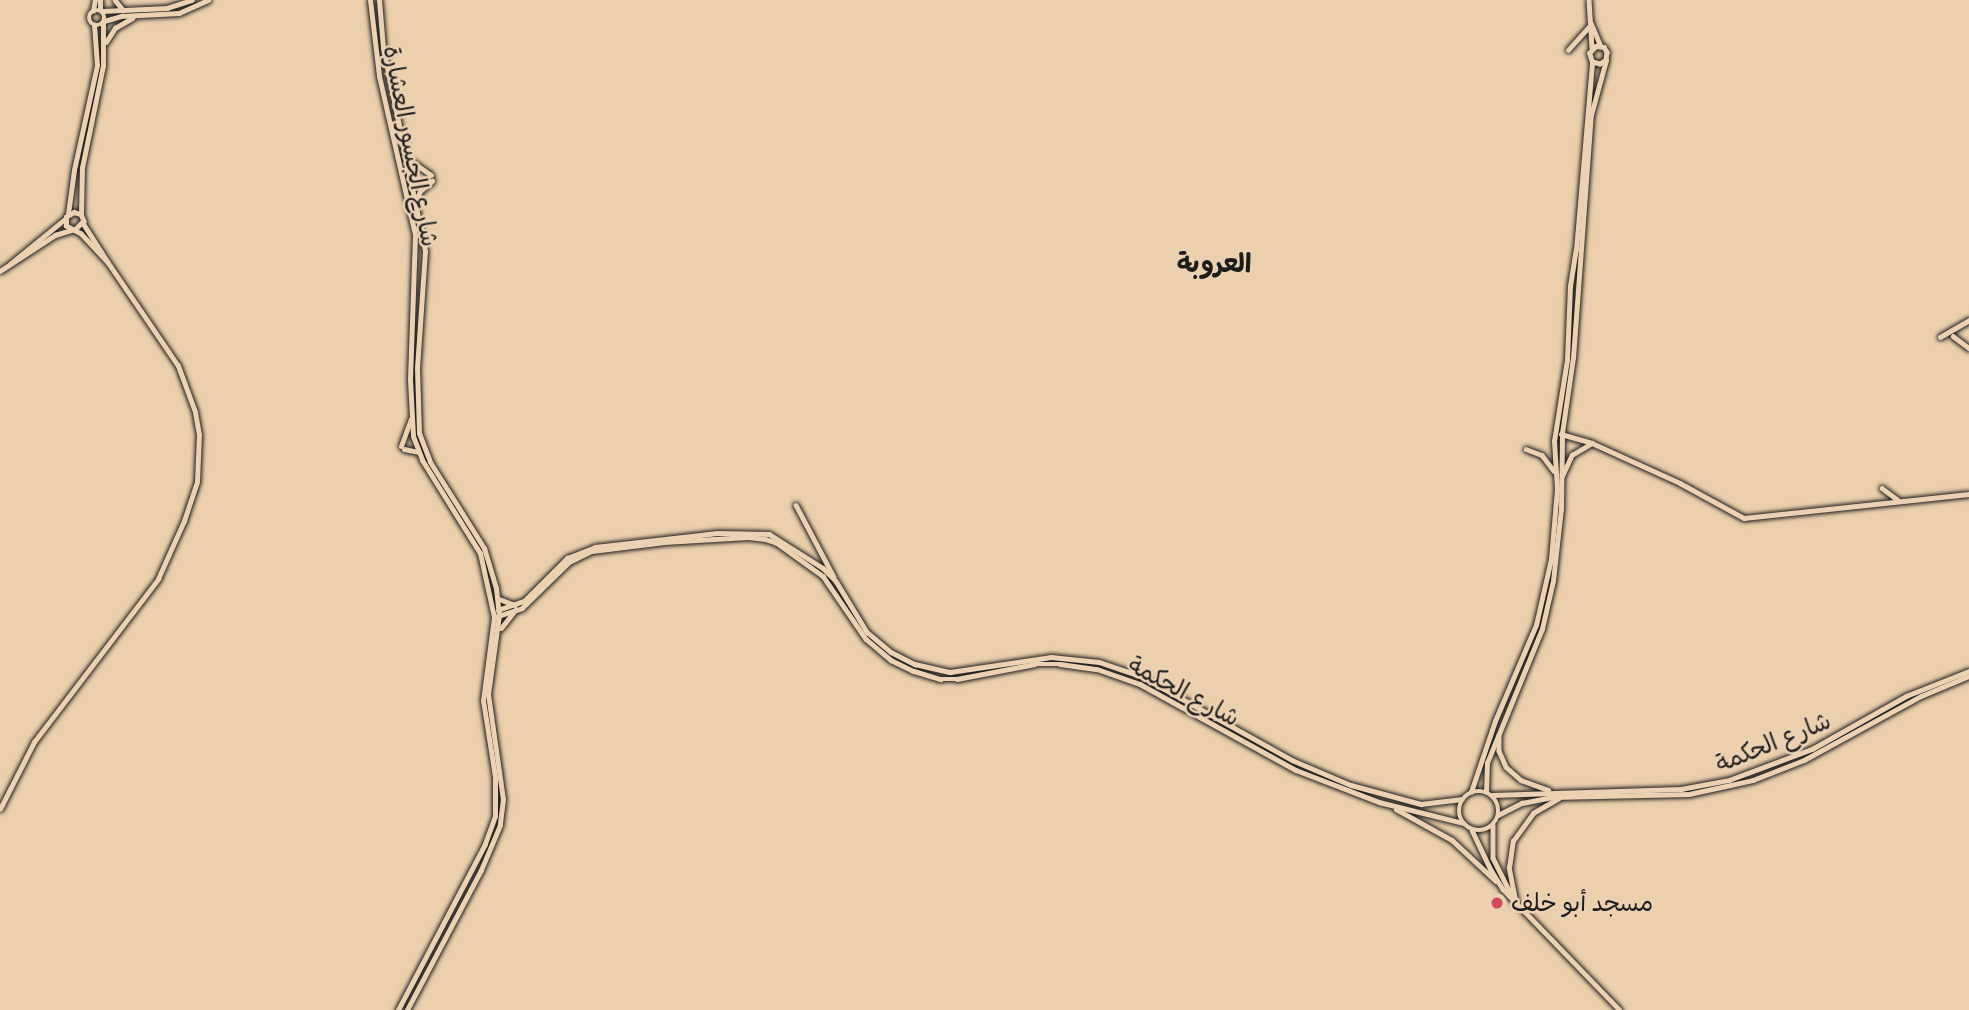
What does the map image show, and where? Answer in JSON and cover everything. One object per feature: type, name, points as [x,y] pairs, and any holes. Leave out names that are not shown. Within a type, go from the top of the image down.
[{"type":"main road","name":"شارع الجسور العشارة","points":[[370,0],[377,67],[416,249],[411,419],[418,452],[480,553],[496,613],[498,634],[488,694],[503,799],[500,825],[493,847],[407,1010]]},
{"type":"main road","name":"شارع الجسور العشارة","points":[[379,0],[383,48],[411,175],[425,261],[417,368],[419,433],[430,462],[484,548],[498,599],[483,700],[495,777],[496,811],[485,844],[398,1010]]},
{"type":"main road","points":[[407,157],[431,178],[416,201]]},
{"type":"main road","points":[[401,175],[411,175]]},
{"type":"main road","points":[[403,183],[412,183]]},
{"type":"main road","points":[[411,419],[403,447],[418,452]]},
{"type":"main road","points":[[498,599],[515,608],[498,634]]},
{"type":"street","points":[[0,809],[34,742],[158,579],[184,521],[197,482],[199,435],[195,412],[178,366],[108,263],[83,223],[81,214],[82,168],[105,46],[103,22],[97,0]]},
{"type":"street","points":[[115,0],[124,10]]},
{"type":"street","points":[[108,263],[73,230],[66,217],[97,65],[94,25],[89,18],[98,11],[167,8],[192,0]]},
{"type":"street","points":[[94,25],[121,16],[179,13],[208,0]]},
{"type":"street","points":[[1519,907],[1495,865],[1493,825],[1498,815],[1498,804],[1489,794],[1486,770],[1499,731],[1542,629],[1556,560],[1559,475],[1555,438],[1567,359],[1570,286],[1576,250],[1592,62],[1589,53],[1592,48],[1589,0]]},
{"type":"street","points":[[105,46],[115,28],[137,16]]},
{"type":"street","points":[[1503,889],[1472,830],[1463,823],[1459,813],[1462,799],[1471,792],[1495,721],[1542,604],[1556,516],[1562,436],[1573,358],[1591,114],[1607,52],[1601,46],[1590,19]]},
{"type":"street","points":[[1568,50],[1589,27]]},
{"type":"street","points":[[1592,48],[1601,46]]},
{"type":"street","points":[[1592,62],[1600,64],[1606,60]]},
{"type":"street","points":[[0,271],[66,217],[74,212],[81,214]]},
{"type":"street","points":[[10,264],[16,264],[55,235],[73,230],[83,223]]},
{"type":"street","points":[[1940,337],[1969,320]]},
{"type":"street","points":[[1953,336],[1969,348]]},
{"type":"street","points":[[1555,438],[1575,437],[1592,443],[1690,487],[1725,511],[1744,519],[1969,494]]},
{"type":"street","points":[[1559,475],[1572,455],[1592,443]]},
{"type":"street","points":[[1526,449],[1545,457],[1559,475]]},
{"type":"street","points":[[1882,488],[1900,502]]},
{"type":"street","points":[[796,505],[836,581]]},
{"type":"street","name":"شارع الحكمة","points":[[515,608],[536,591],[567,558],[579,551],[615,543],[757,532],[780,538],[823,568],[836,581],[867,632],[891,652],[915,664],[950,672],[1051,657],[1099,662],[1143,677],[1322,775],[1409,803],[1430,804],[1462,799]]},
{"type":"street","name":"شارع الحكمة","points":[[496,613],[515,608],[539,594],[569,562],[592,551],[691,540],[748,537],[765,539],[777,543],[823,576],[866,639],[891,660],[914,671],[941,679],[957,679],[1050,663],[1109,672],[1175,702],[1296,770],[1389,805],[1463,823]]},
{"type":"street","name":"شارع الحكمة","points":[[1489,794],[1681,789],[1741,777],[1812,749],[1906,696],[1969,671]]},
{"type":"street","name":"شارع الحكمة","points":[[1498,815],[1522,803],[1563,796],[1689,794],[1753,780],[1804,760],[1913,700],[1969,676]]},
{"type":"street","points":[[1499,731],[1499,751],[1506,767],[1521,779],[1552,791]]},
{"type":"street","points":[[1471,792],[1489,794]]},
{"type":"street","points":[[1515,900],[1509,861],[1518,831],[1533,813],[1563,796]]},
{"type":"street","points":[[1389,805],[1452,840],[1620,1010]]},
{"type":"street","points":[[1472,830],[1483,830],[1493,825]]},
{"type":"place","name":"مسجد أبو خلف","points":[[1497,903]]},
{"type":"district","name":"العروبة","points":[[1214,264]]}]
